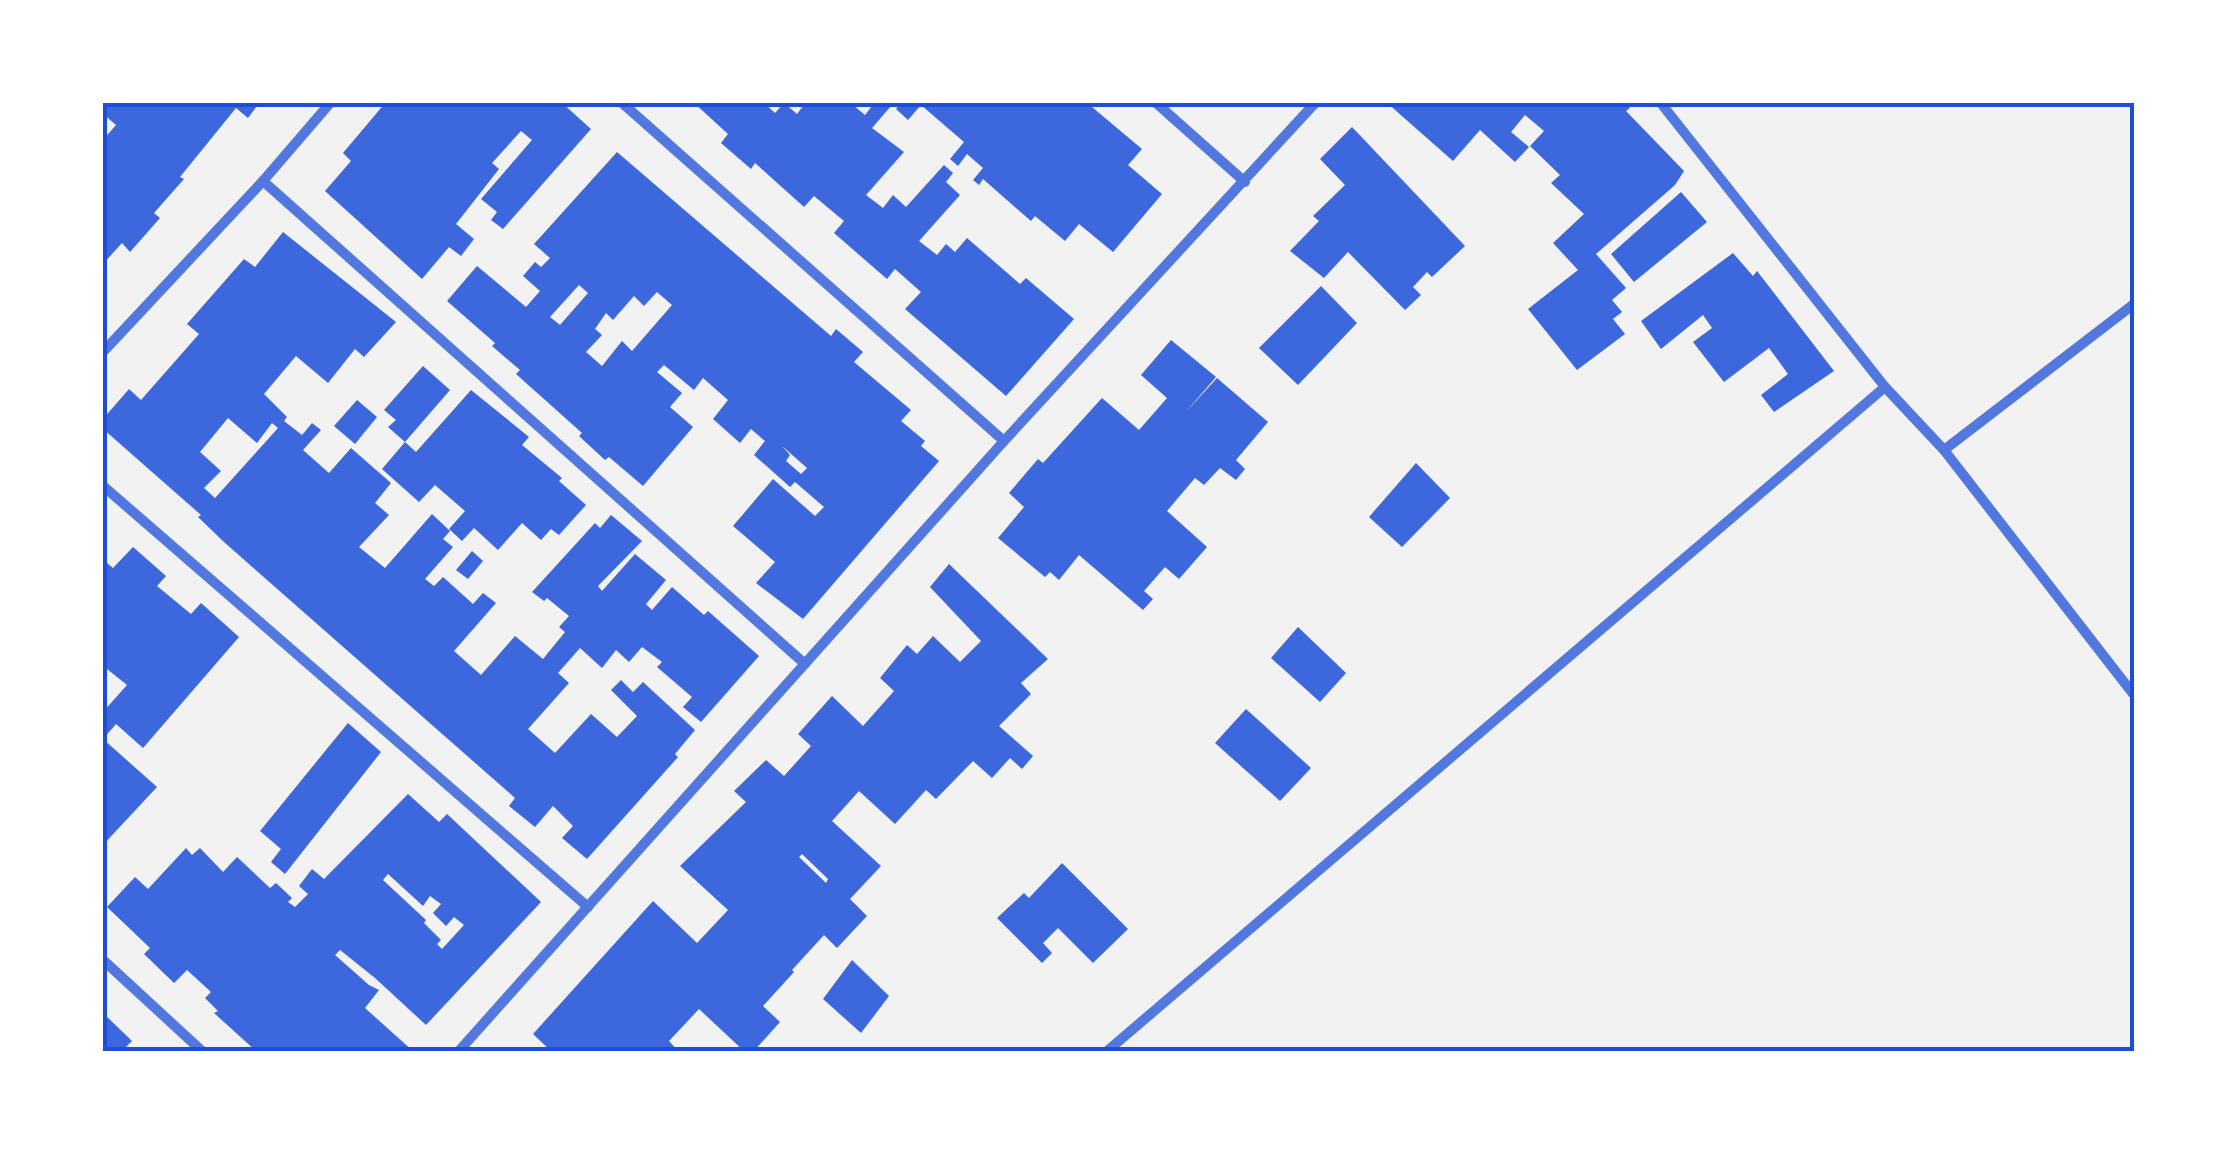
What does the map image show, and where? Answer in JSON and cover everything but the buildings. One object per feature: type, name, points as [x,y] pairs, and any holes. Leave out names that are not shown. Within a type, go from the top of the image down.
[{"type":"street","points":[[102,353],[263,181],[331,102]]},
{"type":"street","points":[[620,102],[1004,441]]},
{"type":"street","points":[[1155,102],[1245,182]]},
{"type":"street","points":[[458,1052],[1004,441],[1316,102]]},
{"type":"street","points":[[1660,102],[1884,387],[1944,450],[2134,695]]},
{"type":"street","points":[[263,181],[805,664]]},
{"type":"street","points":[[1944,450],[2134,304]]},
{"type":"street","points":[[1106,1052],[1884,387]]},
{"type":"street","points":[[102,485],[588,907]]},
{"type":"street","points":[[102,959],[203,1052]]}]
